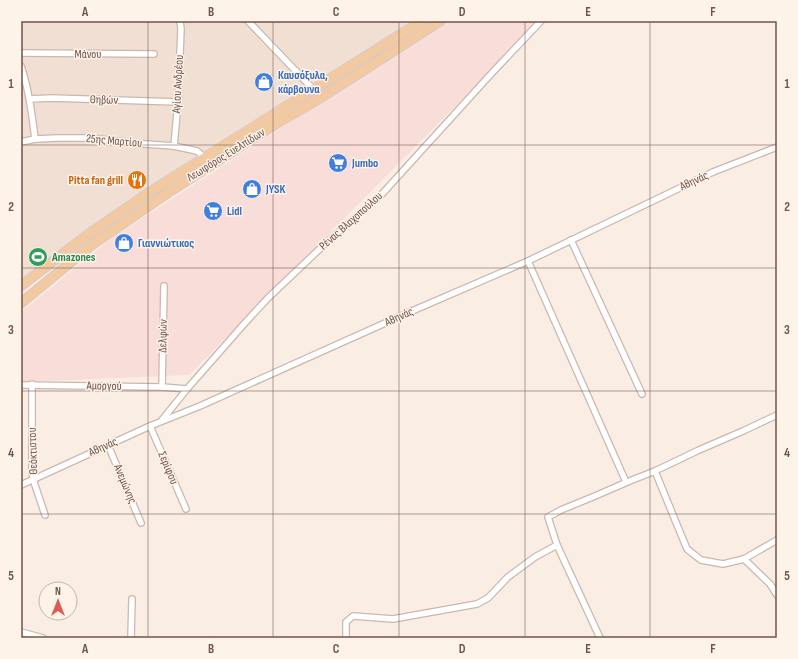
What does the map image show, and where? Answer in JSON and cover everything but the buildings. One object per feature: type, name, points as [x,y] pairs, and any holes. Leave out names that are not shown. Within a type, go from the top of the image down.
[{"type":"main road","name":"Λεωφόρος Ευελπίδων","points":[[21,286],[108,220],[147,194],[422,21]]},
{"type":"main road","name":"Λεωφόρος Ευελπίδων","points":[[21,303],[93,244],[172,190],[440,21]]},
{"type":"street","name":"Αγίου Ανδρέου","points":[[174,146],[178,102],[180,21]]},
{"type":"street","points":[[248,21],[313,89]]},
{"type":"street","name":"Ρένας Βλαχοπούλου","points":[[161,422],[187,389],[268,298],[334,236],[382,194],[541,21]]},
{"type":"street","name":"Μάνου","points":[[21,53],[154,54]]},
{"type":"street","points":[[21,66],[30,99],[35,139]]},
{"type":"street","name":"Θηβών","points":[[30,99],[51,98],[178,102]]},
{"type":"street","name":"25ης Μαρτίου","points":[[21,142],[35,139],[88,138],[174,146],[197,151],[205,158]]},
{"type":"street","name":"Αθηνάς","points":[[21,485],[150,426],[200,406],[528,261],[713,172],[777,147]]},
{"type":"street","points":[[571,240],[642,394]]},
{"type":"street","points":[[528,261],[626,482]]},
{"type":"street","name":"Δελφών","points":[[162,387],[164,286]]},
{"type":"street","name":"Θεόκτιστου","points":[[32,384],[32,470],[33,479],[45,515]]},
{"type":"street","name":"Αμοργού","points":[[21,385],[162,387],[187,389]]},
{"type":"street","points":[[600,638],[558,545],[548,517],[626,482],[655,471],[777,415]]},
{"type":"street","name":"Σερίφου","points":[[150,426],[186,509]]},
{"type":"street","name":"Ανεμώνης","points":[[108,445],[141,523]]},
{"type":"street","points":[[655,471],[687,549],[701,560],[723,564],[744,559],[777,540]]},
{"type":"street","points":[[346,638],[346,622],[353,616],[393,619],[477,604],[488,598],[508,577],[535,557],[558,545]]},
{"type":"street","points":[[744,559],[770,584],[777,595]]},
{"type":"street","points":[[131,638],[132,599]]},
{"type":"street","points":[[21,632],[43,638]]},
{"type":"shaded area","points":[[21,21],[413,21],[215,150],[21,289]]},
{"type":"shaded area","points":[[446,21],[540,21],[189,375],[21,382],[21,312],[113,237]]},
{"type":"place","name":"Καυσόξυλα, κάρβουνα","points":[[264,82]]},
{"type":"place","name":"Jumbo","points":[[338,163]]},
{"type":"place","name":"Pitta fan grill","points":[[137,180]]},
{"type":"place","name":"JYSK","points":[[252,189]]},
{"type":"place","name":"Lidl","points":[[213,211]]},
{"type":"place","name":"Γιαννιώτικος","points":[[124,243]]},
{"type":"place","name":"Amazones","points":[[38,257]]}]
